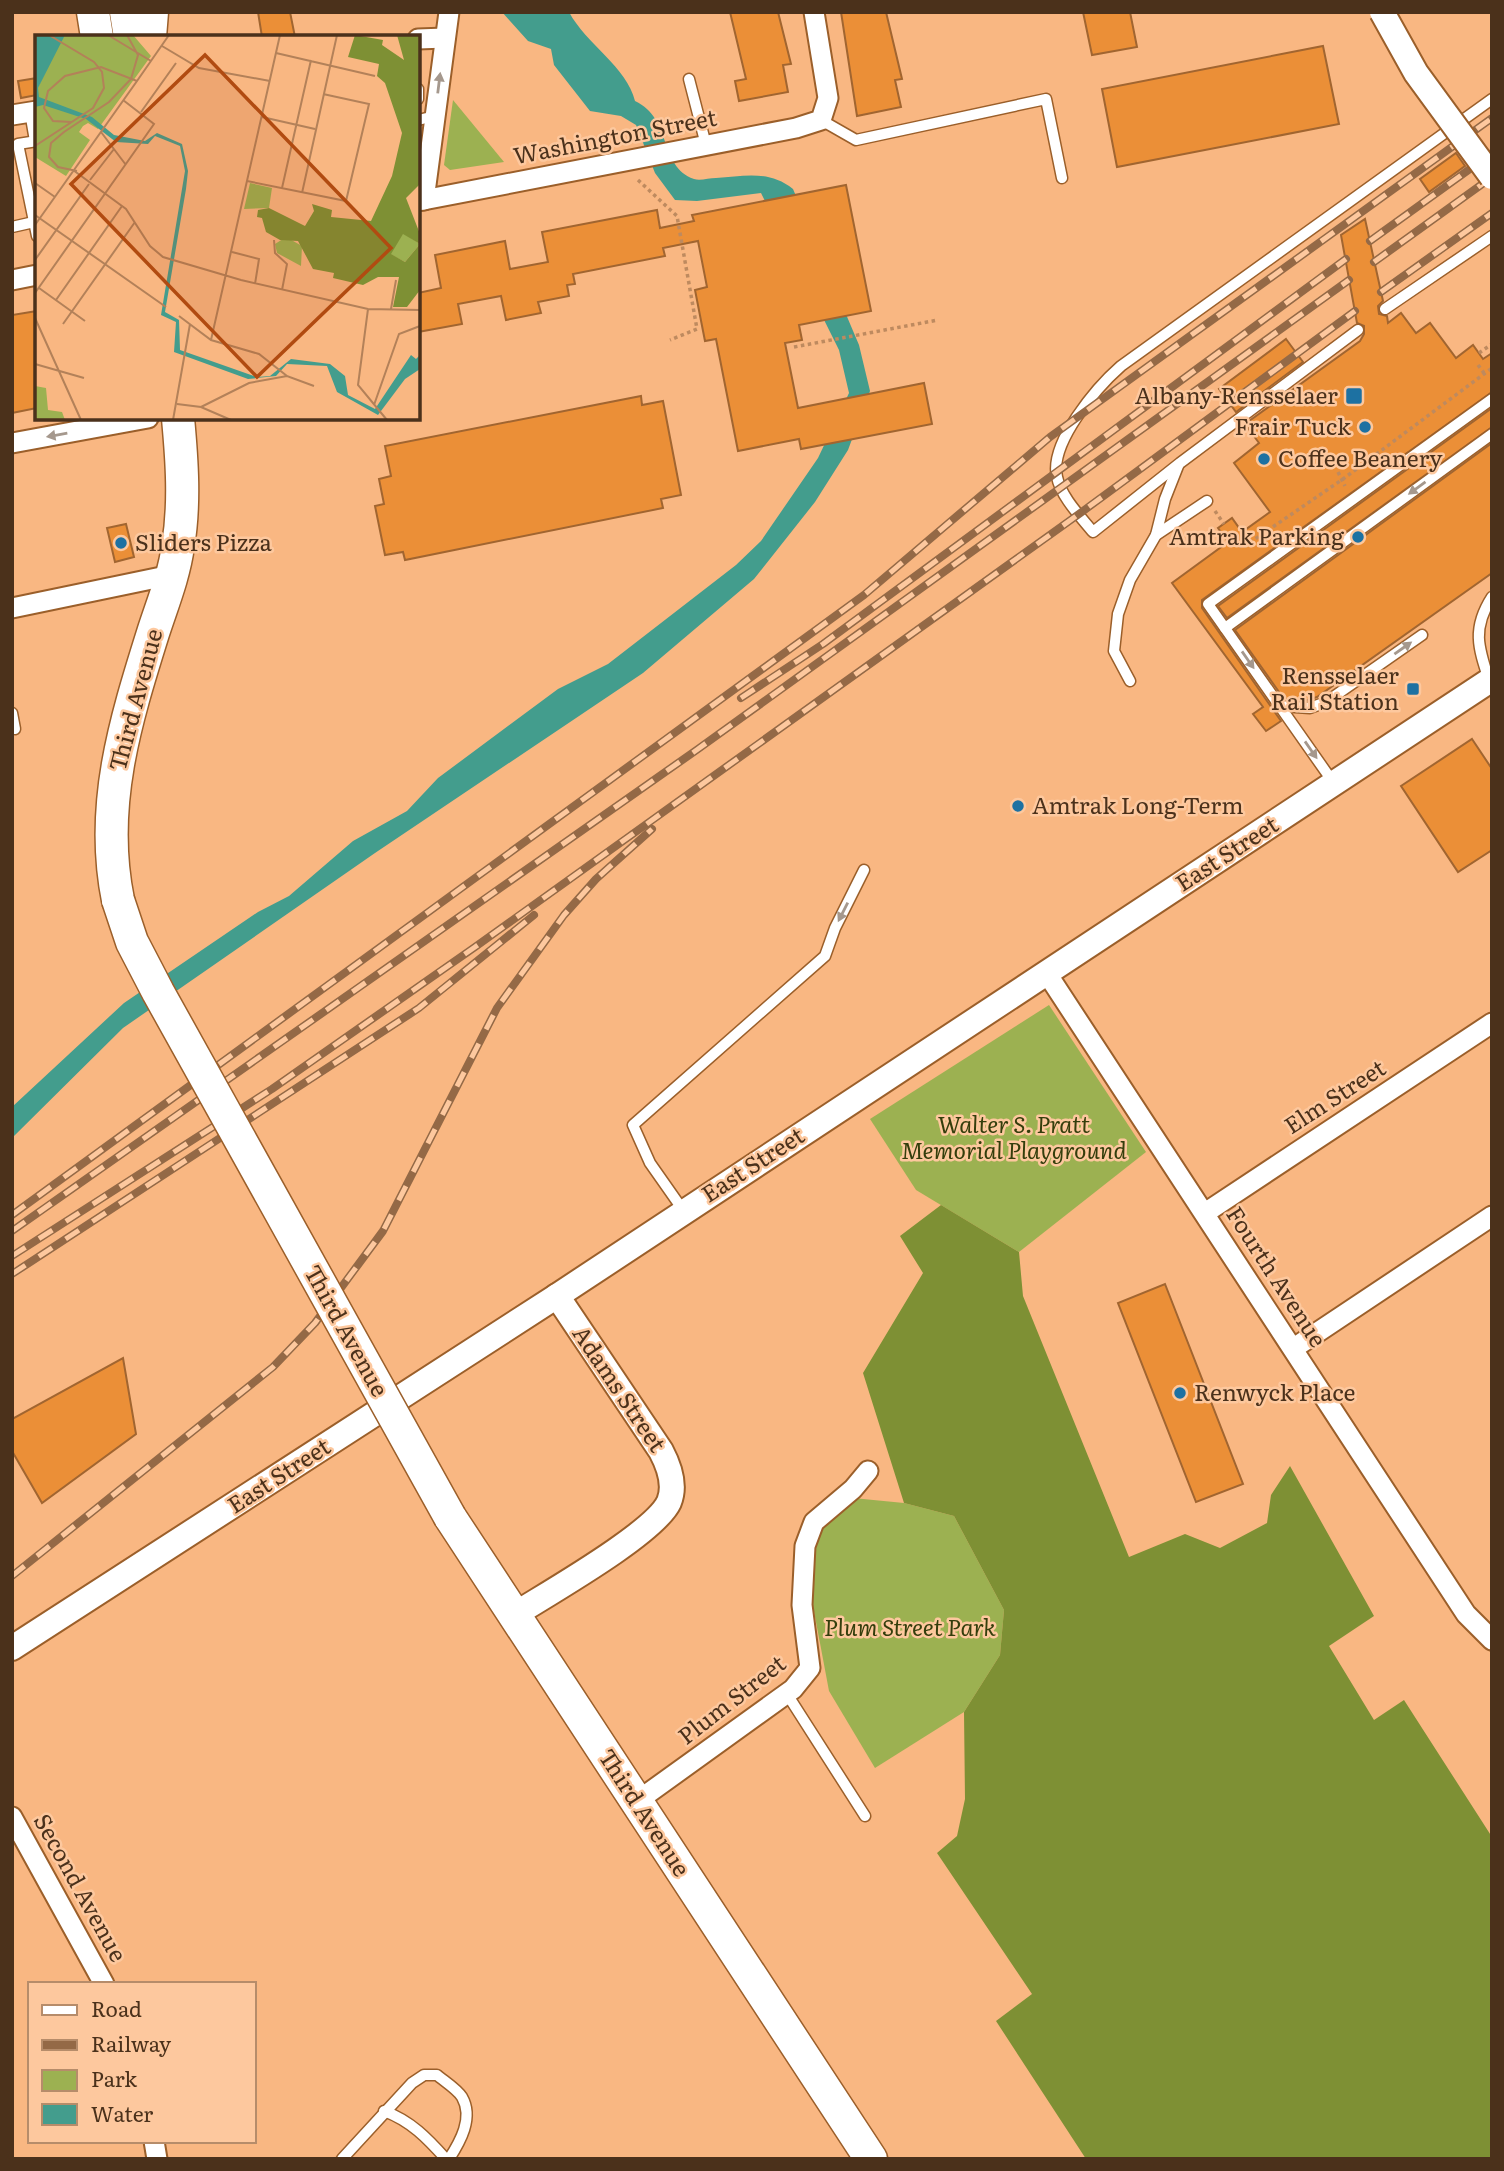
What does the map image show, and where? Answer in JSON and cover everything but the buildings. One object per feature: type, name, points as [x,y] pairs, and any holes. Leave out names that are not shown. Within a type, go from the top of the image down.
[{"type":"main road","points":[[93,12],[97,35]]},
{"type":"main road","points":[[125,12],[130,35]]},
{"type":"main road","points":[[150,35],[152,12]]},
{"type":"main road","name":"Third Avenue","points":[[178,420],[182,498],[178,546],[172,575],[122,735],[116,768],[110,839],[118,900],[132,942],[450,1517],[872,2159]]},
{"type":"street","points":[[421,200],[427,118],[449,12]]},
{"type":"street","points":[[814,12],[828,98],[821,120]]},
{"type":"street","points":[[1382,12],[1416,73],[1492,177]]},
{"type":"street","points":[[420,39],[445,38]]},
{"type":"street","name":"Washington Street","points":[[421,200],[796,128],[821,120]]},
{"type":"street","points":[[12,280],[35,275]]},
{"type":"street","points":[[12,443],[137,420]]},
{"type":"street","points":[[12,608],[172,575]]},
{"type":"street","name":"East Street","points":[[12,1648],[557,1296],[1491,681]]},
{"type":"street","name":"Fourth Avenue","points":[[1046,972],[1466,1614],[1492,1640]]},
{"type":"street","name":"Elm Street","points":[[1205,1213],[1492,1023]]},
{"type":"street","points":[[1294,1348],[1492,1216]]},
{"type":"street","name":"Adams Street","points":[[514,1615],[647,1527],[668,1503],[672,1491],[668,1464],[661,1451],[557,1296]]},
{"type":"street","name":"Plum Street","points":[[636,1802],[787,1694],[810,1668],[801,1587],[809,1534],[814,1522],[853,1489],[868,1471]]},
{"type":"street","name":"Second Avenue","points":[[12,1817],[103,1982]]},
{"type":"lane","points":[[689,79],[706,145]]},
{"type":"lane","points":[[821,120],[856,140],[1045,99],[1062,178]]},
{"type":"lane","points":[[1358,330],[1180,463],[1093,532],[1062,489],[1056,473],[1058,456],[1094,393],[1121,366],[1492,99]]},
{"type":"lane","points":[[26,113],[35,138]]},
{"type":"lane","points":[[35,141],[18,144],[34,203],[35,227]]},
{"type":"lane","points":[[12,227],[34,222]]},
{"type":"lane","points":[[1385,309],[1492,236]]},
{"type":"lane","points":[[1334,783],[1208,604],[1492,399]]},
{"type":"lane","points":[[1225,628],[1492,434]]},
{"type":"lane","points":[[1130,681],[1114,651],[1118,614],[1130,580],[1156,536],[1165,499],[1180,463]]},
{"type":"lane","points":[[1156,536],[1207,501]]},
{"type":"lane","points":[[1491,681],[1476,645],[1483,611],[1492,597]]},
{"type":"lane","points":[[1280,706],[1310,708],[1326,702],[1422,635]]},
{"type":"lane","points":[[12,713],[15,729]]},
{"type":"lane","points":[[684,1211],[650,1163],[633,1125],[825,956],[835,928],[864,870]]},
{"type":"lane","points":[[787,1694],[865,1816]]},
{"type":"lane","points":[[342,2159],[384,2111],[412,2082],[424,2075],[437,2075],[462,2097],[467,2119],[458,2145],[447,2159],[426,2136],[404,2119],[384,2111]]},
{"type":"path","points":[[635,177],[677,216],[697,329],[670,340]]},
{"type":"path","points":[[794,347],[938,320]]},
{"type":"path","points":[[1479,353],[1492,344]]},
{"type":"path","points":[[1478,365],[1484,373]]},
{"type":"path","points":[[1235,539],[1242,548],[1343,479],[1492,368]]},
{"type":"path","points":[[1425,409],[1431,413]]},
{"type":"path","points":[[1338,472],[1345,486]]},
{"type":"green space","points":[[453,100],[504,162],[450,170],[444,165]]},
{"type":"green space","name":"Walter S. Pratt Memorial Playground","points":[[1049,1005],[1146,1152],[1019,1252],[916,1190],[870,1119]]},
{"type":"green space","points":[[941,1205],[1019,1252],[1023,1296],[1129,1557],[1185,1534],[1220,1548],[1267,1523],[1271,1495],[1290,1466],[1374,1616],[1329,1646],[1374,1720],[1404,1700],[1492,1837],[1492,2159],[1086,2159],[996,2021],[1032,1994],[937,1853],[957,1836],[965,1799],[964,1712],[1000,1655],[1004,1610],[954,1516],[904,1503],[863,1373],[923,1273],[900,1236]]},
{"type":"green space","name":"Plum Street Park","points":[[853,1498],[904,1503],[954,1516],[1004,1610],[1000,1655],[964,1712],[875,1768],[829,1691],[810,1590],[810,1558],[822,1525]]},
{"type":"water","points":[[502,12],[569,12],[585,35],[624,77],[635,101],[655,119],[675,164],[683,173],[699,180],[766,177],[793,189],[859,345],[870,391],[848,450],[815,502],[754,579],[643,673],[375,853],[123,1028],[12,1138],[12,1107],[124,1003],[258,912],[289,896],[353,841],[407,811],[438,778],[558,689],[608,664],[736,565],[761,541],[818,458],[849,393],[839,350],[761,193],[697,201],[675,200],[655,173],[636,125],[621,116],[590,111],[554,65],[551,49],[528,41]]},
{"type":"railway","points":[[12,1215],[864,595],[1050,437],[1492,118]]},
{"type":"railway","points":[[1370,241],[1492,153]]},
{"type":"railway","points":[[1374,262],[1492,177]]},
{"type":"railway","points":[[1381,292],[1492,213]]},
{"type":"railway","points":[[741,698],[823,644],[1346,259]]},
{"type":"railway","points":[[12,1231],[698,749],[1349,280]]},
{"type":"railway","points":[[12,1256],[272,1089],[475,947],[1079,514],[1355,311]]},
{"type":"railway","points":[[12,1576],[273,1367],[315,1323],[383,1231],[497,1008],[564,915],[596,879],[652,829]]},
{"type":"railway","points":[[12,1274],[419,1008],[534,915]]},
{"type":"place","name":"Albany-Rensselaer","points":[[1354,396]]},
{"type":"place","name":"Frair Tuck","points":[[1365,427]]},
{"type":"place","name":"Coffee Beanery","points":[[1264,459]]},
{"type":"place","name":"Amtrak Parking","points":[[1358,537]]},
{"type":"place","name":"Sliders Pizza","points":[[121,543]]},
{"type":"place","name":"Rensselaer Rail Station","points":[[1413,689]]},
{"type":"place","name":"Amtrak Long-Term","points":[[1018,806]]},
{"type":"place","name":"Renwyck Place","points":[[1180,1393]]}]
